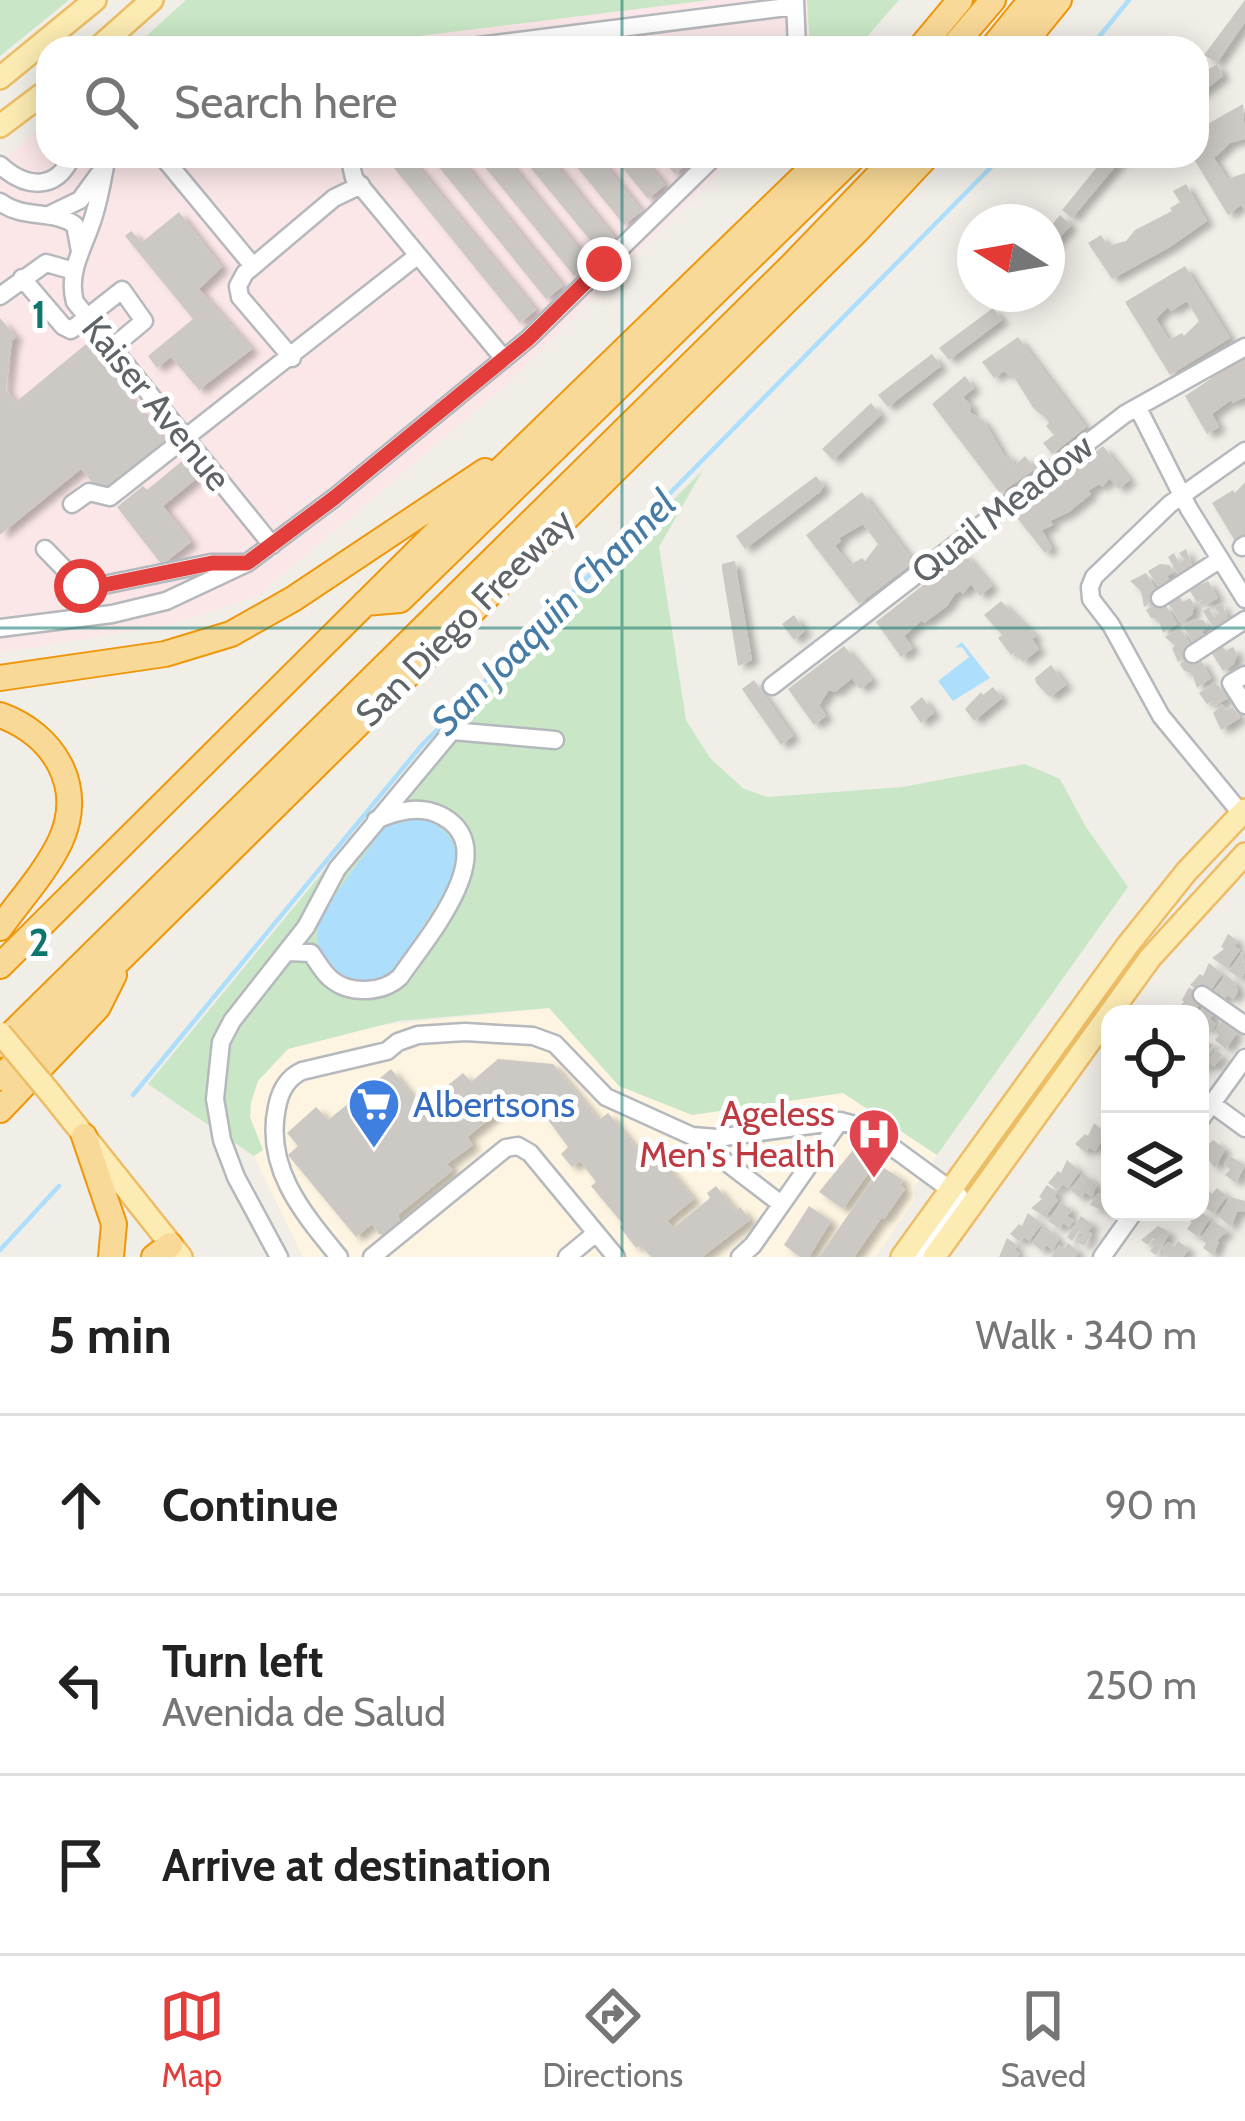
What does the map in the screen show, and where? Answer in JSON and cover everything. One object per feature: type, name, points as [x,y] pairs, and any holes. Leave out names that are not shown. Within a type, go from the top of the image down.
[{"type":"highway","points":[[930,36],[961,0]]},
{"type":"highway","points":[[962,36],[993,0]]},
{"type":"highway","points":[[1002,36],[1031,0]]},
{"type":"highway","points":[[1030,36],[1059,0]]},
{"type":"highway","points":[[0,966],[812,168]]},
{"type":"highway","points":[[365,603],[400,600],[842,168]]},
{"type":"highway","name":"San Diego Freeway","points":[[0,1045],[885,168]]},
{"type":"highway","name":"San Diego Freeway","points":[[0,1078],[916,168]]},
{"type":"highway","points":[[0,678],[165,654],[231,634],[529,443]]},
{"type":"highway","points":[[0,715],[36,733],[57,757],[68,785],[69,804],[62,837],[51,858],[0,928]]},
{"type":"highway","points":[[0,1110],[98,1007],[128,950]]},
{"type":"highway","points":[[84,1136],[114,1224],[111,1257]]},
{"type":"main road","points":[[51,36],[95,0]]},
{"type":"main road","points":[[112,36],[152,0]]},
{"type":"main road","points":[[0,78],[36,48]]},
{"type":"main road","points":[[0,126],[36,99]]},
{"type":"main road","points":[[902,1257],[1139,930],[1244,814]]},
{"type":"main road","points":[[934,1257],[1150,958],[1245,854]]},
{"type":"main road","points":[[0,1033],[84,1136],[169,1253]]},
{"type":"street","points":[[552,36],[795,3],[796,36]]},
{"type":"street","points":[[0,165],[26,184],[41,184],[66,168]]},
{"type":"street","name":"Kaiser Avenue","points":[[48,215],[80,200],[100,168]]},
{"type":"street","name":"Kaiser Avenue","points":[[104,168],[92,223],[74,271],[73,296],[272,545]]},
{"type":"street","points":[[172,168],[253,266]]},
{"type":"street","points":[[334,198],[342,179],[341,168]]},
{"type":"street","points":[[351,168],[417,256],[504,358]]},
{"type":"street","points":[[0,628],[112,614],[166,601],[247,563],[504,358],[702,168]]},
{"type":"street","points":[[292,358],[240,297],[238,286],[253,266],[334,198],[361,185]]},
{"type":"street","points":[[0,202],[25,214],[63,217],[75,225],[80,251]]},
{"type":"street","points":[[73,503],[88,492],[110,497],[417,256]]},
{"type":"street","points":[[0,296],[46,263],[74,271]]},
{"type":"street","points":[[22,278],[63,326],[71,329],[122,290],[144,321],[114,346]]},
{"type":"street","name":"Quail Meadow","points":[[772,686],[1103,430],[1245,347]]},
{"type":"street","points":[[1138,408],[1219,560],[1245,599]]},
{"type":"street","points":[[1244,814],[1161,716],[1112,626],[1091,599],[1090,587],[1094,577],[1183,494],[1245,451]]},
{"type":"street","points":[[45,549],[88,588],[212,563],[247,563]]},
{"type":"street","points":[[1160,598],[1219,560]]},
{"type":"street","points":[[1193,654],[1245,620]]},
{"type":"street","points":[[1245,674],[1231,683],[1245,705]]},
{"type":"street","points":[[279,1257],[236,1177],[222,1140],[215,1073],[226,1031],[288,952],[337,869],[452,731],[555,740]]},
{"type":"street","points":[[288,952],[320,950],[330,979],[349,988],[389,987],[400,977],[462,882],[465,850],[449,820],[423,809],[376,820]]},
{"type":"street","points":[[1202,995],[1245,1025]]},
{"type":"street","points":[[340,1257],[309,1220],[276,1159],[275,1115],[280,1094],[291,1076],[313,1066],[387,1051],[418,1035],[533,1036],[555,1044],[606,1097],[692,1136],[781,1204]]},
{"type":"street","points":[[1205,1113],[1245,1058]]},
{"type":"street","points":[[1212,1104],[1245,1128]]},
{"type":"street","points":[[740,1257],[840,1120]]},
{"type":"street","points":[[692,1136],[717,1138],[840,1120],[866,1128],[952,1190],[959,1200],[922,1257]]},
{"type":"street","points":[[372,1257],[506,1148],[518,1146],[530,1153],[616,1257]]},
{"type":"street","points":[[1102,1257],[1128,1221]]},
{"type":"street","points":[[567,1257],[596,1233]]},
{"type":"shaded area","points":[[710,0],[807,0],[808,36],[418,36]]},
{"type":"shaded area","points":[[36,131],[36,168],[723,168],[506,385],[258,596],[170,625],[0,653],[0,162]]},
{"type":"shaded area","points":[[550,1008],[619,1086],[692,1115],[843,1093],[937,1155],[914,1187],[915,1200],[875,1257],[303,1257],[254,1156],[263,1150],[250,1118],[251,1102],[258,1080],[271,1063],[307,1042],[373,1026]]},
{"type":"green space","points":[[0,0],[69,0],[0,56]]},
{"type":"green space","points":[[186,0],[710,0],[418,36],[146,36]]},
{"type":"green space","points":[[807,0],[899,0],[868,36],[809,36]]},
{"type":"green space","points":[[703,470],[659,547],[686,720],[710,758],[744,789],[768,797],[902,787],[1025,764],[1060,779],[1128,887],[937,1155],[843,1093],[692,1115],[619,1086],[549,1008],[398,1021],[288,1049],[258,1081],[251,1102],[250,1117],[263,1150],[254,1156],[148,1084],[426,747]]},
{"type":"water","points":[[962,642],[990,678],[953,701],[938,681],[969,657],[962,647],[955,648]]},
{"type":"water","points":[[416,817],[435,824],[449,837],[456,854],[456,874],[391,976],[350,979],[329,964],[320,949],[320,922],[384,828]]},
{"type":"building","points":[[1245,0],[1245,22],[1217,63],[1209,58],[1209,48]]},
{"type":"building","points":[[1217,64],[1223,76],[1209,87],[1209,69]]},
{"type":"building","points":[[1243,104],[1245,139],[1230,143],[1214,158],[1227,179],[1245,173],[1245,211],[1241,205],[1228,215],[1199,168],[1209,168],[1209,123]]},
{"type":"building","points":[[394,168],[419,168],[536,310],[520,323]]},
{"type":"building","points":[[440,168],[468,168],[563,286],[546,299]]},
{"type":"building","points":[[486,168],[514,168],[590,262],[574,276]]},
{"type":"building","points":[[531,168],[559,168],[615,238],[599,251]]},
{"type":"building","points":[[578,168],[608,168],[642,211],[624,225]]},
{"type":"building","points":[[623,168],[651,168],[665,185],[648,199]]},
{"type":"building","points":[[1096,168],[1114,168],[1072,218],[1065,206]]},
{"type":"building","points":[[1186,184],[1207,221],[1112,279],[1088,243],[1101,235],[1108,246],[1126,241],[1135,230],[1172,211],[1180,202],[1173,191]]},
{"type":"building","points":[[179,212],[222,267],[199,289],[252,349],[199,390],[171,357],[157,368],[148,356],[193,319],[125,236],[131,231],[142,242]]},
{"type":"building","points":[[1185,266],[1230,338],[1170,375],[1125,302]],"holes":[[[1187,301],[1199,321],[1184,336],[1169,340],[1156,319],[1168,307],[1171,311]]]},
{"type":"building","points":[[988,312],[996,312],[1002,320],[949,360],[939,348]]},
{"type":"building","points":[[0,318],[16,337],[6,390],[16,402],[86,344],[165,441],[101,493],[81,469],[0,535]]},
{"type":"building","points":[[1018,337],[1086,427],[1052,454],[1043,443],[1054,435],[1046,418],[1034,409],[1012,374],[1004,371],[994,378],[982,362]]},
{"type":"building","points":[[932,354],[941,366],[888,407],[878,395]]},
{"type":"building","points":[[1245,359],[1245,397],[1231,400],[1212,414],[1219,427],[1207,434],[1185,396]]},
{"type":"building","points":[[965,376],[974,388],[963,397],[971,413],[984,421],[1005,457],[1008,454],[1015,465],[1025,456],[1035,469],[1000,493],[932,404]]},
{"type":"building","points":[[871,403],[881,415],[833,460],[822,449]]},
{"type":"building","points":[[1103,446],[1130,480],[1118,489],[1110,478],[1102,487],[1099,484],[1088,491],[1091,494],[1069,512],[1050,521],[1053,525],[1042,530],[1052,548],[1045,553],[1014,514]]},
{"type":"building","points":[[182,461],[196,479],[163,506],[191,542],[162,565],[117,507]]},
{"type":"building","points":[[816,476],[824,486],[820,492],[745,549],[736,536]]},
{"type":"building","points":[[1245,482],[1245,535],[1235,541],[1212,503],[1235,493]]},
{"type":"building","points":[[862,492],[914,562],[859,604],[806,535]],"holes":[[[863,524],[878,544],[865,561],[862,558],[850,565],[835,546],[839,538]]]},
{"type":"building","points":[[1186,549],[1193,569],[1181,579],[1168,557],[1174,553],[1179,563],[1184,560],[1179,553]]},
{"type":"building","points":[[964,553],[992,586],[980,596],[971,584],[963,594],[955,594],[947,606],[904,636],[913,648],[901,657],[876,622]]},
{"type":"building","points":[[735,561],[752,660],[738,666],[722,569],[722,564]]},
{"type":"building","points":[[1160,564],[1174,572],[1167,576],[1171,583],[1160,589],[1148,571]]},
{"type":"building","points":[[1146,573],[1157,591],[1144,607],[1141,591],[1130,581]]},
{"type":"building","points":[[1208,581],[1218,598],[1206,605],[1197,602],[1189,590]]},
{"type":"building","points":[[1179,596],[1183,602],[1190,598],[1194,605],[1192,615],[1180,622],[1168,603]]},
{"type":"building","points":[[1001,601],[1036,636],[1032,639],[1039,649],[1023,662],[1015,652],[1011,655],[998,638],[1002,635],[984,615]]},
{"type":"building","points":[[1222,603],[1229,623],[1216,632],[1203,611],[1209,607],[1214,617],[1219,614],[1214,607]]},
{"type":"building","points":[[1156,604],[1159,608],[1165,604],[1177,624],[1163,633],[1158,619],[1146,610]]},
{"type":"building","points":[[794,615],[805,631],[794,640],[782,624]]},
{"type":"building","points":[[1195,619],[1208,627],[1202,631],[1205,637],[1194,644],[1183,626]]},
{"type":"building","points":[[1180,628],[1191,645],[1185,649],[1189,655],[1178,662],[1175,646],[1165,637]]},
{"type":"building","points":[[1222,645],[1226,651],[1233,647],[1237,654],[1234,664],[1223,671],[1211,652]]},
{"type":"building","points":[[844,646],[872,680],[860,689],[852,678],[835,692],[829,690],[820,704],[813,695],[826,716],[814,725],[788,689]]},
{"type":"building","points":[[1190,658],[1194,663],[1200,659],[1211,678],[1197,688],[1192,673],[1180,664]]},
{"type":"building","points":[[1051,665],[1066,685],[1050,697],[1035,678]]},
{"type":"building","points":[[754,680],[793,736],[781,745],[742,689]]},
{"type":"building","points":[[1215,682],[1228,698],[1215,706],[1199,693]]},
{"type":"building","points":[[993,687],[1002,698],[974,721],[965,709]]},
{"type":"building","points":[[922,697],[934,713],[921,723],[910,707]]},
{"type":"building","points":[[1222,704],[1226,710],[1233,707],[1240,718],[1221,730],[1213,713]]},
{"type":"building","points":[[1228,934],[1238,941],[1234,946],[1240,950],[1227,968],[1212,958],[1224,949]]},
{"type":"building","points":[[1242,952],[1245,972],[1241,979],[1229,971]]},
{"type":"building","points":[[1209,963],[1222,974],[1210,991],[1204,987],[1201,992],[1190,985],[1203,976]]},
{"type":"building","points":[[1226,975],[1238,992],[1223,1001],[1212,993]]},
{"type":"building","points":[[1189,987],[1200,995],[1201,1003],[1181,1005]]},
{"type":"building","points":[[1223,1020],[1237,1033],[1226,1049],[1215,1040]]},
{"type":"building","points":[[1216,1050],[1222,1055],[1214,1067],[1209,1056]]},
{"type":"building","points":[[498,1059],[553,1064],[599,1120],[608,1113],[637,1149],[646,1142],[694,1199],[667,1221],[673,1228],[710,1198],[707,1193],[716,1186],[750,1220],[702,1257],[651,1257],[640,1245],[636,1248],[620,1227],[623,1224],[591,1186],[596,1182],[580,1161],[572,1167],[561,1154],[568,1147],[532,1098],[512,1095],[467,1137],[473,1145],[447,1164],[453,1170],[398,1215],[400,1222],[385,1234],[379,1234],[372,1224],[356,1237],[288,1155],[298,1146],[287,1133],[316,1107],[328,1120],[391,1069],[421,1107],[463,1073],[471,1082]]},
{"type":"building","points":[[1094,1123],[1101,1129],[1095,1151],[1089,1147],[1085,1152],[1075,1144],[1088,1136]]},
{"type":"building","points":[[1213,1140],[1225,1149],[1215,1168],[1209,1161]]},
{"type":"building","points":[[853,1150],[872,1168],[843,1209],[819,1192]]},
{"type":"building","points":[[1230,1156],[1245,1165],[1236,1183],[1225,1175]]},
{"type":"building","points":[[1067,1160],[1080,1171],[1068,1188],[1062,1184],[1058,1190],[1048,1183],[1061,1173]]},
{"type":"building","points":[[884,1168],[903,1180],[900,1185],[905,1189],[884,1219],[854,1257],[819,1257],[877,1173]]},
{"type":"building","points":[[1083,1173],[1097,1185],[1092,1197],[1085,1192],[1081,1198],[1070,1190]]},
{"type":"building","points":[[1047,1185],[1057,1192],[1058,1200],[1045,1217],[1031,1208],[1042,1199]]},
{"type":"building","points":[[1217,1188],[1227,1196],[1214,1214],[1209,1210],[1209,1192]]},
{"type":"building","points":[[1098,1193],[1101,1195],[1101,1210],[1090,1205]]},
{"type":"building","points":[[1230,1197],[1245,1201],[1245,1212],[1237,1212],[1231,1227],[1218,1216]]},
{"type":"building","points":[[1061,1202],[1072,1210],[1067,1216],[1074,1220],[1060,1229],[1048,1221]]},
{"type":"building","points":[[809,1206],[831,1221],[809,1257],[800,1257],[784,1245]]},
{"type":"building","points":[[1028,1213],[1042,1224],[1029,1241],[1024,1237],[1020,1242],[1010,1234],[1022,1226]]},
{"type":"building","points":[[1081,1216],[1093,1225],[1084,1246],[1078,1242],[1084,1234],[1079,1231],[1072,1241],[1067,1237]]},
{"type":"building","points":[[1208,1221],[1198,1237],[1187,1229],[1192,1222]]},
{"type":"building","points":[[1213,1221],[1228,1231],[1217,1240],[1213,1255],[1200,1239]]},
{"type":"building","points":[[1044,1225],[1059,1239],[1053,1250],[1046,1245],[1042,1251],[1032,1243]]},
{"type":"building","points":[[1158,1226],[1170,1233],[1156,1255],[1150,1251],[1157,1241],[1153,1238],[1148,1245],[1141,1240]]},
{"type":"building","points":[[1007,1238],[1017,1245],[1017,1257],[999,1257]]},
{"type":"building","points":[[1178,1241],[1189,1249],[1183,1257],[1166,1257],[1163,1249],[1168,1242],[1174,1247]]},
{"type":"building","points":[[1068,1243],[1079,1252],[1075,1257],[1051,1257],[1059,1245],[1064,1249]]},
{"type":"waterway","name":"San Joaquin Channel","points":[[1100,36],[1129,0]]},
{"type":"waterway","name":"San Joaquin Channel","points":[[133,1095],[422,745],[990,168]]},
{"type":"waterway","name":"San Joaquin Channel","points":[[0,1250],[59,1186]]},
{"type":"place","name":"Albertsons","points":[[374,1150]]},
{"type":"place","name":"Ageless Men's Health","points":[[874,1180]]},
{"type":"route","points":[[81,586],[212,563],[247,563],[528,339],[604,264]]}]
